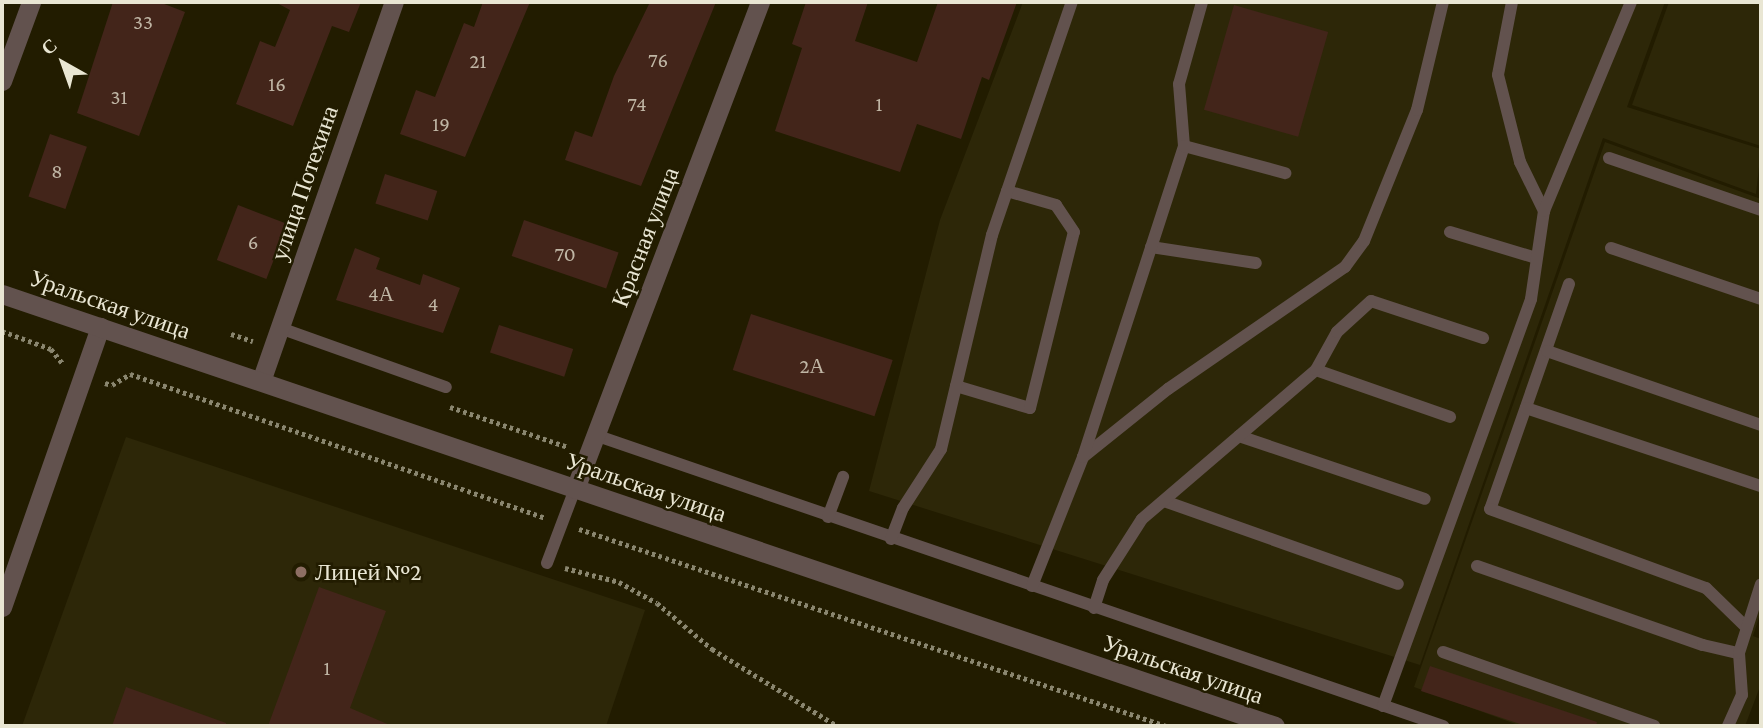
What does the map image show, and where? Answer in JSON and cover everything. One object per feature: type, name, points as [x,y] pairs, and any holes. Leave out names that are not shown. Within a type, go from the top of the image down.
[{"type":"street","points":[[2,81],[31,2]]},
{"type":"street","name":"улица Потехина","points":[[261,382],[394,2]]},
{"type":"street","name":"Красная улица","points":[[575,489],[760,2]]},
{"type":"street","name":"Уральская улица","points":[[2,293],[1275,726]]},
{"type":"street","points":[[2,607],[100,327]]},
{"type":"lane","points":[[891,539],[903,508],[941,449],[1007,191],[1072,2]]},
{"type":"lane","points":[[1032,586],[1083,457],[1184,146],[1179,84],[1202,2]]},
{"type":"lane","points":[[1083,457],[1168,389],[1345,267],[1364,241],[1417,110],[1443,2]]},
{"type":"lane","points":[[1512,2],[1498,75],[1520,162],[1544,211]]},
{"type":"lane","points":[[1383,706],[1531,299],[1544,211],[1631,2]]},
{"type":"lane","points":[[1184,146],[1285,173]]},
{"type":"lane","points":[[1609,158],[1761,210]]},
{"type":"lane","points":[[956,386],[1030,408],[1074,232],[1056,205],[1007,191]]},
{"type":"lane","points":[[1450,232],[1536,258]]},
{"type":"lane","points":[[1151,247],[1256,263]]},
{"type":"lane","points":[[1611,247],[1761,299]]},
{"type":"lane","points":[[1569,284],[1490,509],[1706,588],[1747,628]]},
{"type":"lane","points":[[1094,608],[1103,580],[1142,519],[1316,370],[1337,332],[1371,301],[1483,338]]},
{"type":"lane","points":[[280,328],[446,387]]},
{"type":"lane","points":[[1547,351],[1761,425]]},
{"type":"lane","points":[[1316,370],[1450,417]]},
{"type":"lane","points":[[1527,408],[1761,486]]},
{"type":"lane","points":[[595,435],[891,539],[1443,726]]},
{"type":"lane","points":[[1239,436],[1425,499]]},
{"type":"lane","points":[[828,517],[843,477]]},
{"type":"lane","points":[[547,563],[575,489]]},
{"type":"lane","points":[[1164,501],[1398,584]]},
{"type":"lane","points":[[1477,566],[1703,645],[1739,653]]},
{"type":"lane","points":[[1728,726],[1742,695],[1739,653],[1761,584]]},
{"type":"lane","points":[[1443,652],[1654,726]]},
{"type":"path","points":[[547,563],[619,582],[657,603],[712,649],[837,726]]},
{"type":"shaded area","points":[[1023,2],[1665,2],[1627,107],[1761,149],[1756,194],[1603,138],[1420,665],[869,491],[940,220]]},
{"type":"shaded area","points":[[1669,2],[1761,2],[1761,146],[1632,105]]},
{"type":"shaded area","points":[[1605,142],[1761,199],[1761,611],[1753,636],[1761,639],[1761,684],[1745,726],[1521,726],[1414,687]]},
{"type":"shaded area","name":"Лицей №2","points":[[126,437],[645,610],[606,726],[22,726]]},
{"type":"building","points":[[113,2],[159,2],[185,12],[139,136],[77,113]]},
{"type":"building","points":[[275,2],[361,2],[349,32],[332,26],[293,126],[236,104],[260,41],[275,47],[290,10]]},
{"type":"building","points":[[483,2],[530,2],[465,157],[400,134],[416,90],[435,97],[464,23],[474,27]]},
{"type":"building","points":[[650,2],[716,2],[641,186],[565,160],[575,131],[592,137],[614,76]]},
{"type":"building","points":[[806,2],[868,2],[855,41],[917,62],[938,2],[1017,2],[989,80],[982,77],[961,139],[917,124],[900,172],[775,131],[802,48],[792,44]]},
{"type":"building","points":[[1234,5],[1328,32],[1298,137],[1204,110]]},
{"type":"building","points":[[50,134],[87,147],[65,209],[29,196]]},
{"type":"building","points":[[385,174],[437,191],[428,220],[375,203]]},
{"type":"building","points":[[238,205],[287,224],[266,279],[217,260]]},
{"type":"building","points":[[524,220],[619,253],[606,288],[512,256]]},
{"type":"building","points":[[355,248],[380,258],[376,269],[420,285],[423,274],[460,288],[443,333],[336,300]]},
{"type":"building","points":[[751,314],[893,360],[874,416],[733,370]]},
{"type":"building","points":[[499,325],[573,349],[564,377],[490,353]]},
{"type":"building","points":[[319,587],[386,611],[350,708],[392,726],[268,726]]},
{"type":"building","points":[[1430,666],[1597,722],[1596,726],[1526,726],[1421,691]]},
{"type":"building","points":[[126,687],[226,723],[226,726],[112,726]]},
{"type":"place","name":"Лицей №2","points":[[301,572]]}]
